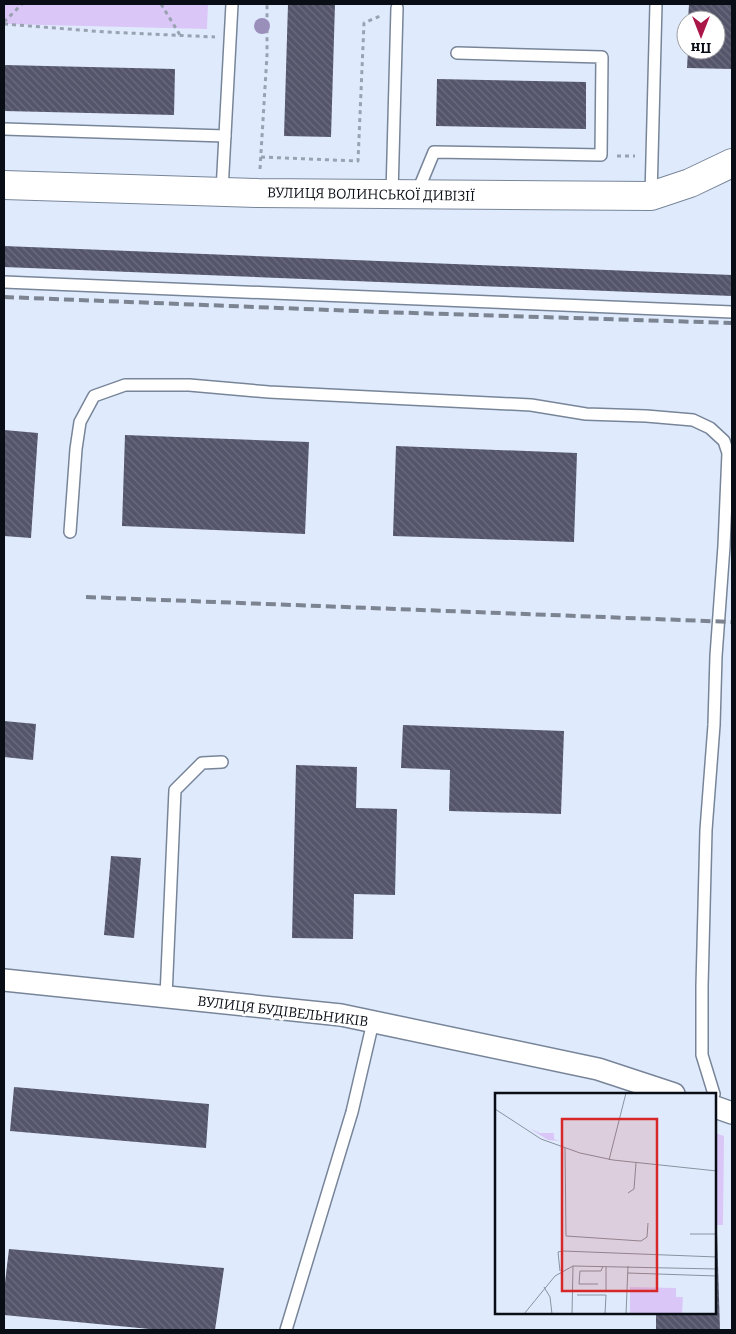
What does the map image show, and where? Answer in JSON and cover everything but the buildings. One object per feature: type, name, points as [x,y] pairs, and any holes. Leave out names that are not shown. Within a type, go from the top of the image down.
[{"type":"street","name":"ВУЛИЦЯ ВОЛИНСЬКОЇ ДИВІЗІЇ","points":[[4,184],[258,192],[651,196],[690,183],[732,164]]},
{"type":"street","name":"ВУЛИЦЯ БУДІВЕЛЬНИКІВ","points":[[4,980],[341,1015],[598,1069],[671,1093]]},
{"type":"lane","points":[[222,191],[232,4]]},
{"type":"lane","points":[[651,196],[656,4]]},
{"type":"lane","points":[[397,8],[405,194]]},
{"type":"lane","points":[[405,194],[434,152],[601,155],[602,57],[458,53]]},
{"type":"lane","points":[[4,129],[225,136]]},
{"type":"lane","points":[[4,282],[732,312]]},
{"type":"lane","points":[[70,532],[76,449],[80,422],[94,396],[125,385],[189,385],[269,392],[521,405],[586,414],[693,420],[710,428],[724,441],[728,452],[724,546],[716,656],[714,725],[706,830],[702,986],[702,1055],[715,1093]]},
{"type":"lane","points":[[166,997],[175,790],[202,763],[222,762]]},
{"type":"lane","points":[[286,1330],[352,1112],[373,1022]]},
{"type":"path","points":[[4,23],[22,4]]},
{"type":"path","points":[[161,4],[180,36]]},
{"type":"path","points":[[258,192],[267,55],[267,4]]},
{"type":"path","points":[[261,157],[358,161],[364,23],[397,8]]},
{"type":"path","points":[[4,23],[230,38]]},
{"type":"path","points":[[601,155],[653,157]]},
{"type":"shaded area","points":[[4,4],[208,4],[207,29],[4,24]]},
{"type":"shaded area","points":[[716,1133],[724,1136],[723,1225],[716,1225]]},
{"type":"railway","points":[[4,297],[381,312],[732,323]]},
{"type":"railway","points":[[86,597],[732,622]]}]
